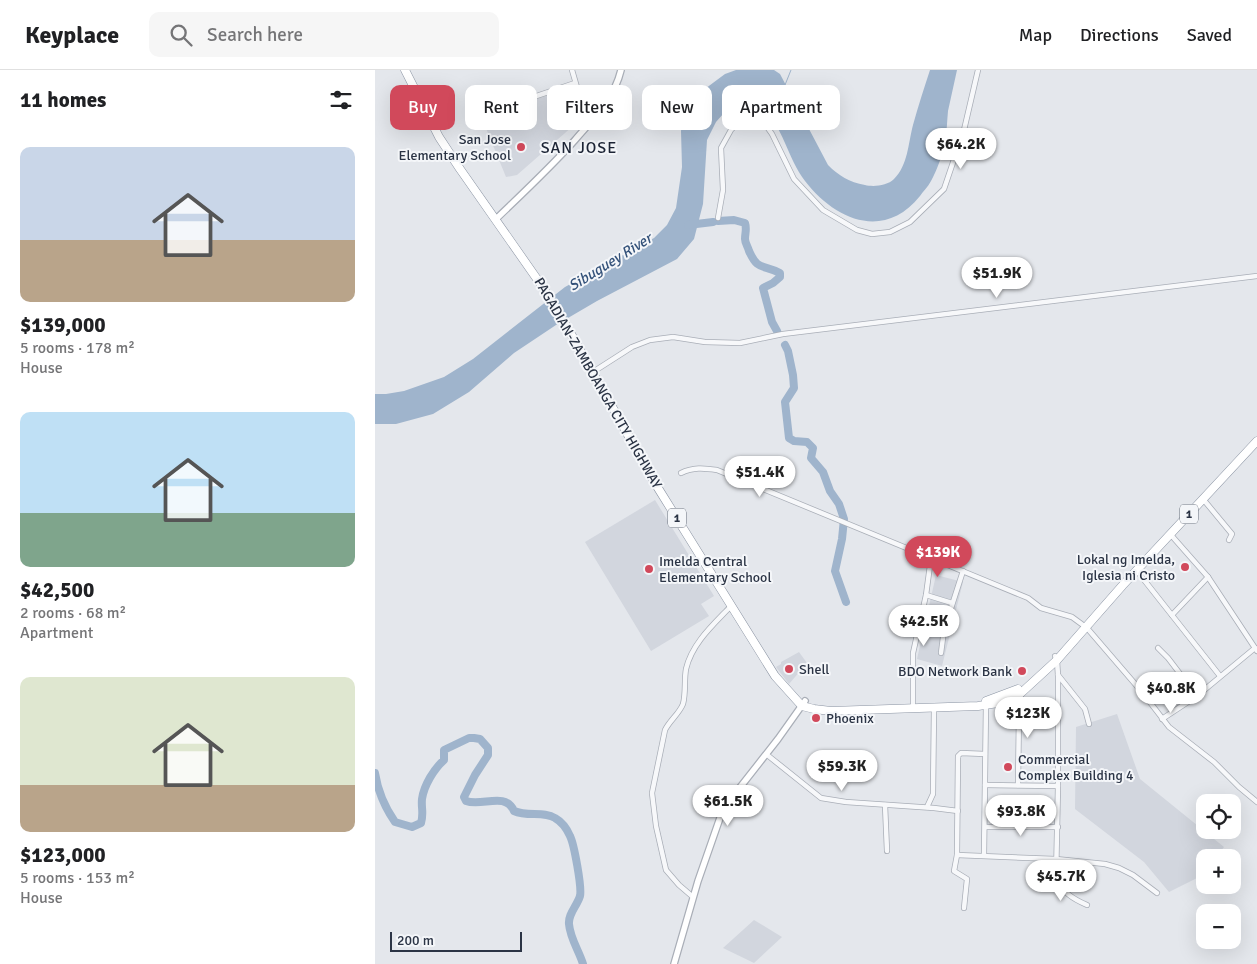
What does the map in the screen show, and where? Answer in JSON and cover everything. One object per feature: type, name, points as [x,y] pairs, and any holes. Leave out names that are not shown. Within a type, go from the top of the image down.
[{"type":"highway","name":"PAGADIAN-ZAMBOANGA CITY HIGHWAY","points":[[405,70],[439,137],[544,289],[658,488],[775,676],[792,696],[814,709],[831,711],[934,708],[986,703],[1025,685],[1056,658]]},
{"type":"highway","name":"PAGADIAN-ZAMBOANGA CITY HIGHWAY","points":[[803,704],[829,708],[999,703],[1021,693],[1056,658],[1257,441]]},
{"type":"main road","points":[[617,85],[621,70]]},
{"type":"main road","points":[[496,219],[554,164],[584,130]]},
{"type":"main road","points":[[674,964],[693,897],[721,815],[803,704]]},
{"type":"street","points":[[537,96],[575,83],[571,70]]},
{"type":"street","points":[[718,218],[723,190],[721,148],[731,130],[745,116],[754,115],[765,124],[772,134],[793,179],[823,210],[857,230],[872,234],[890,232],[910,222],[944,189],[964,130],[977,70]]},
{"type":"street","points":[[593,372],[632,347],[650,340],[673,337],[705,342],[740,344],[783,334],[1257,276]]},
{"type":"street","points":[[681,473],[688,469],[717,470],[1027,598],[1041,608],[1072,618],[1085,627],[1163,719],[1181,736],[1215,762],[1239,787],[1257,802]]},
{"type":"street","points":[[1203,499],[1232,534],[1229,540]]},
{"type":"street","points":[[1163,719],[1197,696],[1220,676],[1256,650],[1208,577],[1171,535]]},
{"type":"street","points":[[913,706],[913,654],[926,595],[931,558]]},
{"type":"street","points":[[941,653],[944,630],[963,571]]},
{"type":"street","points":[[1137,571],[1220,676]]},
{"type":"street","points":[[1172,615],[1208,577]]},
{"type":"street","points":[[926,595],[952,603]]},
{"type":"street","points":[[693,897],[673,879],[664,865],[652,802],[652,788],[665,730],[669,721],[683,703],[685,672],[691,653],[705,634],[731,606]]},
{"type":"street","points":[[919,624],[944,630]]},
{"type":"street","points":[[1158,648],[1197,696]]},
{"type":"street","points":[[1056,658],[1058,676],[1056,878],[1060,888],[1065,893],[1087,905]]},
{"type":"street","points":[[1058,676],[1085,709],[1089,724]]},
{"type":"street","points":[[1019,785],[1019,712],[1021,693]]},
{"type":"street","points":[[984,856],[986,703]]},
{"type":"street","points":[[928,807],[933,794],[934,708]]},
{"type":"street","points":[[1019,712],[1058,712]]},
{"type":"street","points":[[964,908],[967,879],[954,871],[957,855],[959,756],[961,753],[985,754]]},
{"type":"street","points":[[766,754],[821,798],[846,802],[928,807],[958,811]]},
{"type":"street","points":[[985,785],[1058,786]]},
{"type":"street","points":[[885,805],[887,851]]},
{"type":"street","points":[[985,827],[1058,827]]},
{"type":"street","points":[[957,855],[1091,862],[1119,868],[1133,875],[1157,893]]},
{"type":"shaded area","points":[[547,96],[547,130],[568,130],[517,175],[506,177],[487,130],[537,130],[537,99]]},
{"type":"shaded area","name":"Imelda Central Elementary School","points":[[655,500],[714,596],[701,604],[709,616],[651,651],[585,542]]},
{"type":"shaded area","points":[[936,575],[963,582],[942,666],[917,659]]},
{"type":"shaded area","points":[[799,652],[807,663],[789,684],[776,667]]},
{"type":"shaded area","points":[[1117,714],[1140,779],[1196,824],[1196,839],[1214,839],[1224,847],[1222,849],[1196,849],[1196,878],[1169,892],[1144,862],[1075,809],[1076,727]]},
{"type":"shaded area","points":[[754,920],[782,937],[754,963],[723,948]]},
{"type":"water","points":[[736,70],[774,70],[780,74],[786,85],[722,85],[722,115],[712,130],[712,85],[710,85],[725,74]]},
{"type":"water","points":[[930,70],[957,70],[948,111],[944,146],[938,167],[930,183],[906,210],[891,218],[876,221],[860,220],[845,215],[817,195],[798,171],[779,130],[810,130],[828,165],[840,175],[859,184],[884,185],[894,179],[902,167]]},
{"type":"water","points":[[712,130],[707,140],[703,204],[694,239],[677,259],[556,325],[514,353],[469,392],[433,414],[396,424],[375,424],[375,394],[404,391],[444,377],[473,359],[565,287],[654,238],[667,225],[676,208],[682,167],[681,131]]},
{"type":"waterway","points":[[785,85],[791,70]]},
{"type":"waterway","points":[[718,221],[734,220],[745,223],[745,242],[755,262],[780,273],[780,277],[763,288],[772,322],[777,331]]},
{"type":"waterway","points":[[688,225],[713,222]]},
{"type":"waterway","points":[[785,345],[788,351],[794,388],[785,402],[789,438],[794,441],[807,442],[813,448],[811,458],[823,472],[830,491],[839,504],[844,519],[835,571],[846,602]]},
{"type":"waterway","points":[[375,773],[382,799],[395,822],[412,827],[421,823],[423,794],[430,778],[444,760],[444,750],[469,738],[480,739],[488,748],[488,755],[464,797],[466,801],[505,802],[514,811],[519,813],[551,816],[566,828],[570,836],[574,847],[580,896],[570,917],[569,924],[583,964]]},
{"type":"place","name":"San Jose Elementary School","points":[[521,147]]},
{"type":"place","name":"Lokal ng Imelda, Iglesia ni Cristo","points":[[1185,567]]},
{"type":"place","name":"Imelda Central Elementary School","points":[[649,569]]},
{"type":"place","name":"Shell","points":[[789,669]]},
{"type":"place","name":"BDO Network Bank","points":[[1022,671]]},
{"type":"place","name":"Phoenix","points":[[816,718]]},
{"type":"place","name":"Commercial Complex Building 4","points":[[1008,767]]},
{"type":"district","name":"SAN JOSE","points":[[579,148]]},
{"type":"water label","name":"Sibuguey River","points":[[610,262]]}]
